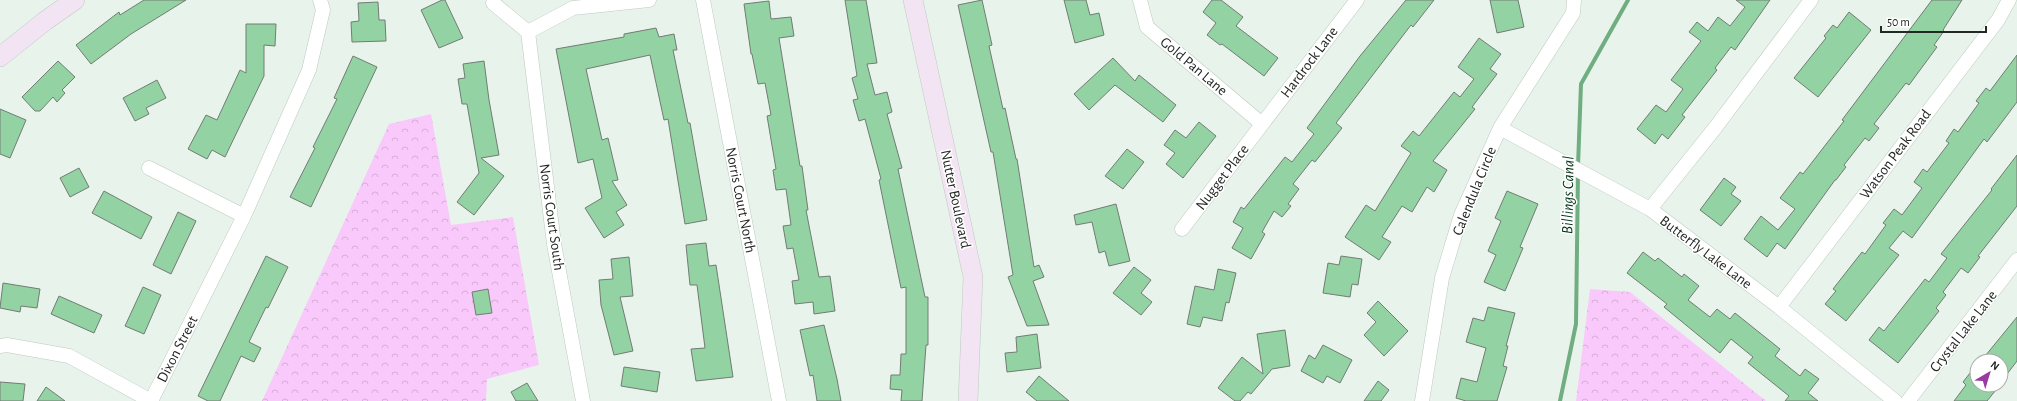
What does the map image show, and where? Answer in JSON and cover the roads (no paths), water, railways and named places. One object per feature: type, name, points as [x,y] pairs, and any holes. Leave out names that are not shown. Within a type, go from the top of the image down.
[{"type":"street","points":[[0,57],[45,21],[75,0]]},
{"type":"street","name":"Dixon Street","points":[[0,346],[7,345],[69,356],[151,401],[244,216],[309,70],[323,10],[320,0]]},
{"type":"street","points":[[494,3],[528,32],[573,8],[649,0]]},
{"type":"street","name":"Norris Court North","points":[[703,0],[778,401]]},
{"type":"street","name":"Nutter Boulevard","points":[[913,0],[973,277],[968,401]]},
{"type":"street","name":"Gold Pan Lane","points":[[1140,0],[1147,27],[1262,124]]},
{"type":"street","name":"Hardrock Lane","points":[[1262,124],[1357,0]]},
{"type":"street","name":"Calendula Circle","points":[[1422,401],[1442,278],[1461,216],[1500,128],[1573,13],[1574,0]]},
{"type":"street","points":[[1650,209],[1715,128],[1811,0]]},
{"type":"street","name":"Watson Peak Road","points":[[1779,307],[1998,20],[2009,0]]},
{"type":"street","name":"Norris Court South","points":[[528,32],[554,244],[584,401]]},
{"type":"street","name":"Nugget Place","points":[[1182,229],[1262,124]]},
{"type":"street","name":"Butterfly Lake Lane","points":[[1500,128],[1650,209],[1779,307],[1895,401]]},
{"type":"street","points":[[149,168],[244,216]]},
{"type":"street","name":"Crystal Lake Lane","points":[[1908,401],[2017,260]]},
{"type":"waterway","name":"Billings Canal","points":[[1578,166],[1581,84],[1628,0]]},
{"type":"waterway","name":"Billings Canal","points":[[1560,401],[1576,324],[1578,173]]}]
